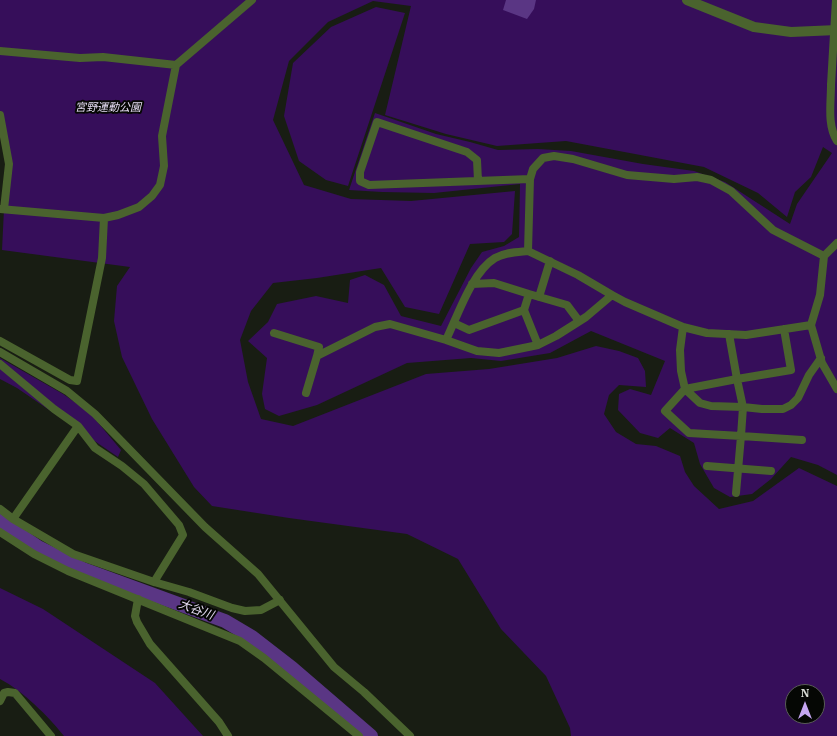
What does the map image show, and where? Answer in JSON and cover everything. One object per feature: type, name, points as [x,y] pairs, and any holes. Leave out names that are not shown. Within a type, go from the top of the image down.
[{"type":"street","points":[[0,115],[3,147],[9,164],[2,209],[104,218],[118,215],[139,207],[152,196],[160,185],[164,166],[162,136],[176,65],[252,0]]},
{"type":"street","points":[[687,0],[754,27],[791,32],[837,30]]},
{"type":"street","points":[[836,0],[831,85],[831,119],[832,133],[837,140]]},
{"type":"street","points":[[0,51],[80,58],[103,57],[176,65]]},
{"type":"street","points":[[831,119],[837,107]]},
{"type":"street","points":[[478,181],[477,160],[467,152],[377,122],[360,172],[360,181],[369,185],[478,181],[530,179]]},
{"type":"street","points":[[528,250],[530,179],[533,169],[542,158],[554,156],[573,159],[627,175],[674,178],[697,176],[711,180],[731,191],[773,230],[824,256]]},
{"type":"street","points":[[0,341],[70,380],[76,381],[102,258],[104,218]]},
{"type":"street","points":[[837,243],[824,256],[820,295],[811,325],[820,358],[837,390]]},
{"type":"street","points":[[446,340],[472,284],[482,269],[495,258],[528,250],[578,275],[625,302],[683,327],[707,332],[746,335],[811,325]]},
{"type":"street","points":[[539,297],[550,261]]},
{"type":"street","points":[[472,284],[494,283],[567,306],[579,321]]},
{"type":"street","points":[[529,294],[524,310],[538,346]]},
{"type":"street","points":[[317,356],[375,327],[390,324],[446,340],[477,351],[499,353],[538,346],[579,321],[612,295]]},
{"type":"street","points":[[454,323],[469,330],[524,310]]},
{"type":"street","points":[[683,327],[680,350],[681,371],[685,389],[700,402],[711,406],[783,409],[798,398],[809,375],[820,358]]},
{"type":"street","points":[[784,329],[791,370],[685,389],[665,411],[689,433],[802,440]]},
{"type":"street","points":[[274,333],[319,347],[306,393]]},
{"type":"street","points":[[729,334],[743,407],[736,493]]},
{"type":"street","points":[[0,352],[68,390],[95,414],[205,527],[258,574],[334,667],[364,692],[410,736]]},
{"type":"street","points":[[0,364],[54,409],[78,426],[95,448],[122,466],[144,484],[179,525],[183,535],[154,582]]},
{"type":"street","points":[[13,519],[78,426]]},
{"type":"street","points":[[707,466],[771,471]]},
{"type":"street","points":[[0,510],[73,554],[154,582],[189,592],[232,608],[245,611],[261,610],[280,600]]},
{"type":"street","points":[[0,532],[34,554],[68,571],[240,641],[264,658],[359,736]]},
{"type":"street","points":[[138,599],[135,616],[150,644],[219,722],[228,736]]},
{"type":"street","points":[[0,701],[4,693],[15,693],[51,736]]},
{"type":"green space","name":"宮野運動公園","points":[[0,0],[837,0],[837,475],[818,465],[791,457],[771,479],[752,494],[730,497],[714,488],[700,464],[694,443],[670,428],[658,438],[640,433],[618,410],[619,394],[630,389],[651,395],[665,361],[591,331],[550,353],[501,361],[471,358],[407,363],[317,405],[279,416],[265,409],[262,394],[267,358],[248,341],[268,322],[277,304],[316,296],[348,303],[350,280],[365,275],[384,285],[401,316],[441,326],[471,268],[482,252],[504,246],[519,237],[520,184],[434,193],[349,190],[375,113],[436,134],[498,150],[538,149],[571,151],[643,164],[694,171],[725,182],[790,224],[797,204],[832,153],[823,147],[811,177],[795,192],[787,217],[758,193],[704,167],[566,141],[497,146],[446,134],[385,115],[411,6],[373,1],[328,22],[289,61],[273,120],[304,185],[351,199],[411,201],[515,191],[512,234],[504,242],[470,244],[439,314],[405,307],[381,268],[273,283],[251,311],[240,340],[248,382],[261,419],[293,426],[426,374],[489,369],[557,358],[596,346],[619,351],[638,358],[645,371],[646,387],[619,385],[609,395],[604,414],[616,432],[636,444],[656,446],[680,456],[685,472],[694,486],[719,509],[753,501],[799,468],[837,486],[837,736],[571,736],[570,728],[546,676],[501,629],[458,559],[407,534],[212,506],[194,487],[152,419],[122,357],[114,321],[117,286],[130,267],[2,250],[4,209],[9,164],[0,115]]},
{"type":"green space","points":[[376,7],[405,13],[348,186],[326,180],[299,161],[284,116],[293,63],[331,27]]},
{"type":"green space","points":[[0,358],[63,394],[89,412],[121,450],[118,457],[17,388],[0,379]]},
{"type":"green space","points":[[0,588],[43,609],[155,683],[203,736],[64,736],[35,704],[0,679]]},
{"type":"shaded area","points":[[506,0],[536,0],[534,9],[527,19],[503,10]]},
{"type":"waterway","name":"大谷川","points":[[0,521],[38,547],[83,569],[225,621],[252,637],[292,668],[371,736]]}]
